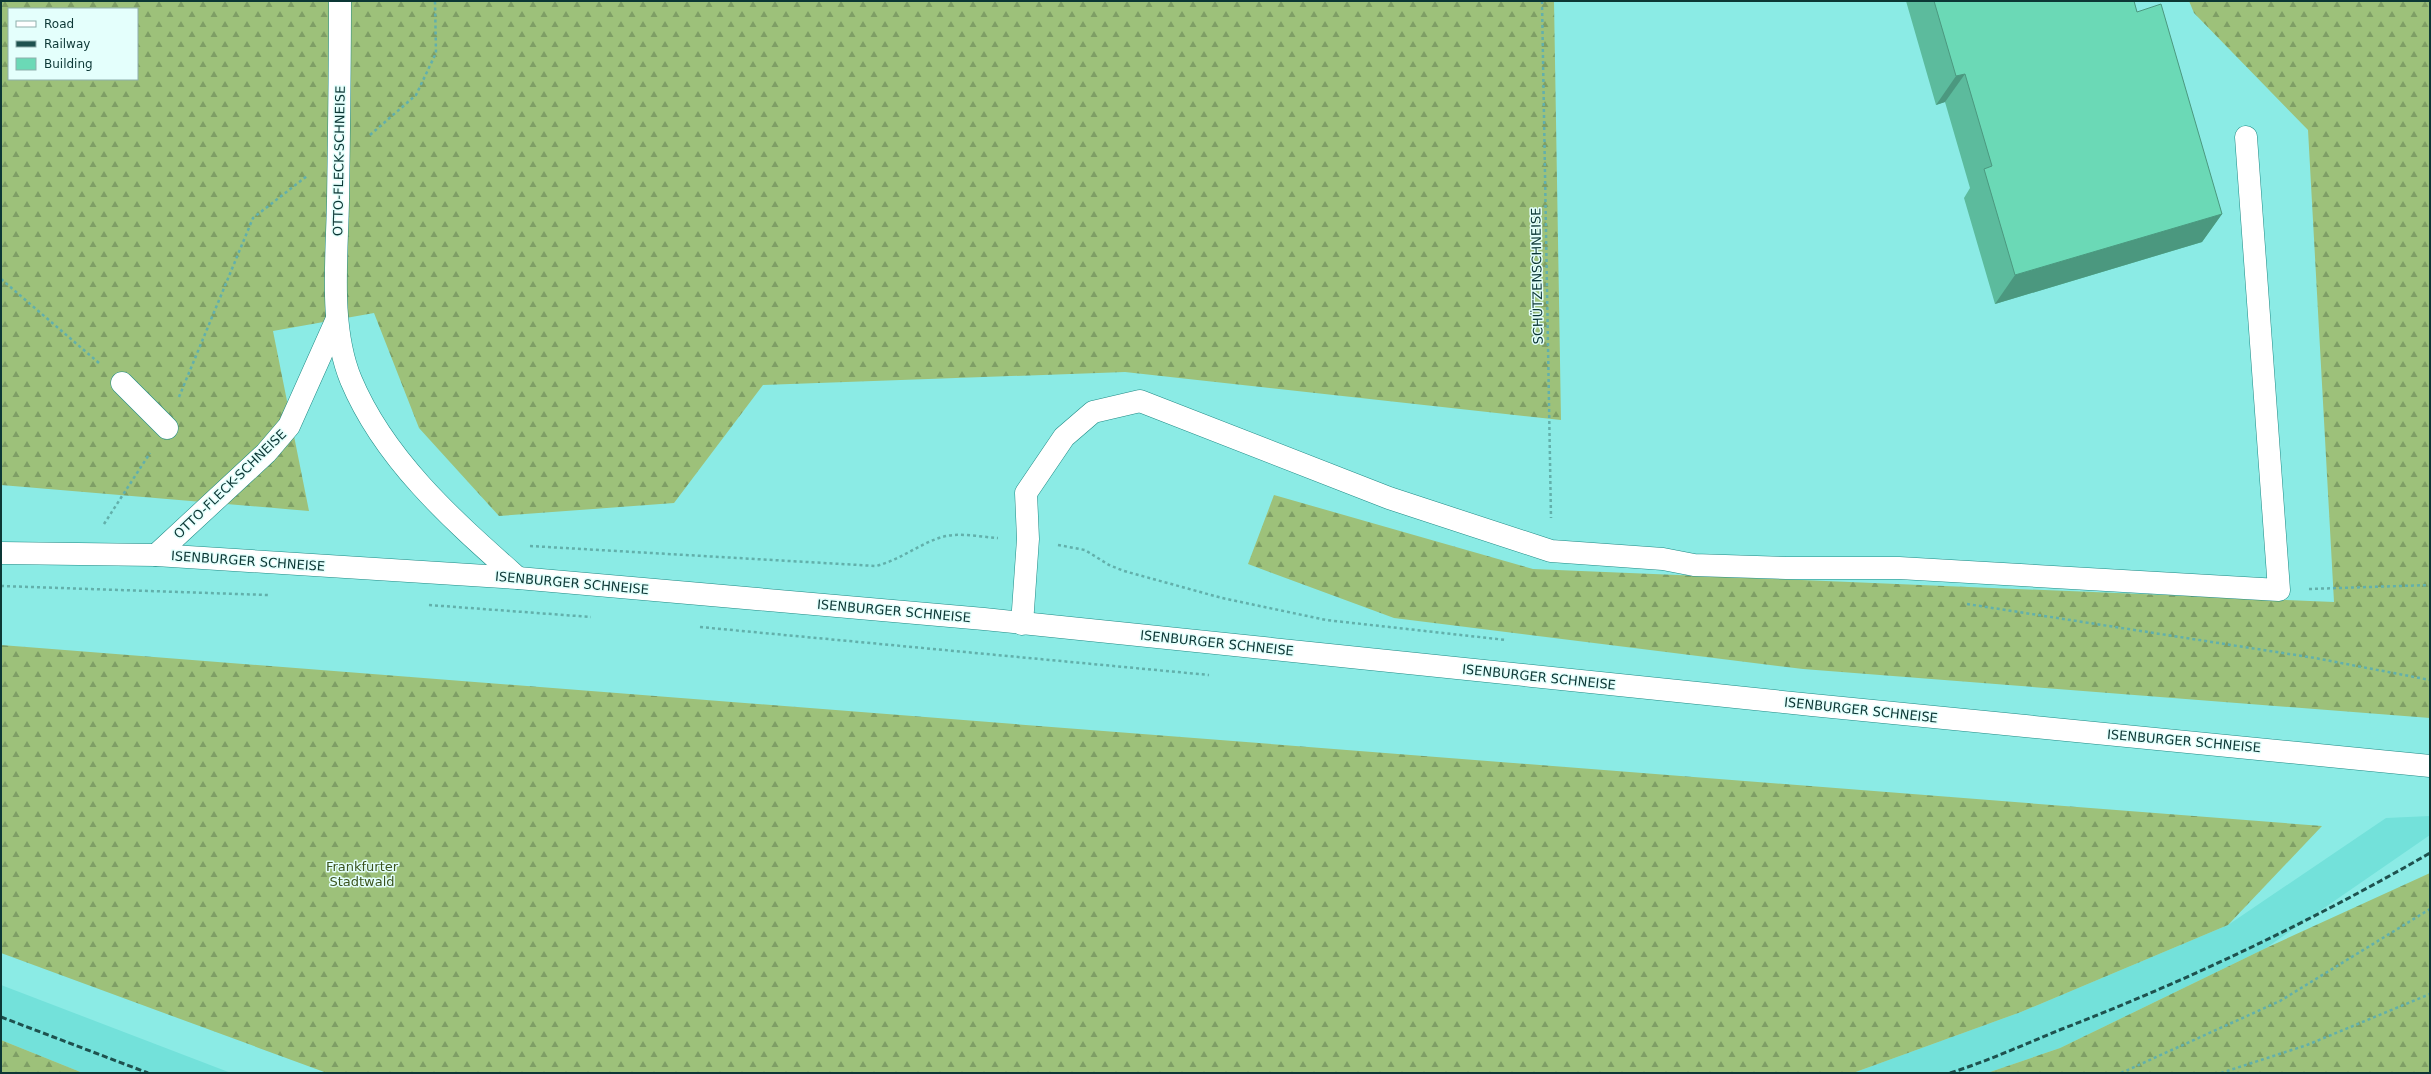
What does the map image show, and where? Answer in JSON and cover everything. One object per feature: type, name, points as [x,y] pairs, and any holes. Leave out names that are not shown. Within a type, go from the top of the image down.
[{"type":"main road","name":"OTTO-FLECK-SCHNEISE","points":[[340,1],[336,321],[351,379],[379,432],[442,510],[518,578]]},
{"type":"main road","points":[[1022,624],[1028,539],[1026,493],[1064,437],[1093,412],[1140,402],[1390,498],[1552,551],[1663,559],[1694,565],[1786,568],[1899,568],[2279,590],[2246,137]]},
{"type":"main road","name":"OTTO-FLECK-SCHNEISE","points":[[156,555],[266,453],[289,426],[336,321]]},
{"type":"main road","points":[[122,383],[167,428]]},
{"type":"main road","name":"ISENBURGER SCHNEISE","points":[[1,553],[156,555],[518,578],[984,619],[1812,705],[2430,766]]},
{"type":"path","points":[[111,525],[104,524],[167,428],[253,218],[339,152],[371,135],[416,95],[436,53],[435,1]]},
{"type":"path","name":"SCHÜTZENSCHNEISE","points":[[1542,1],[1552,551]]},
{"type":"path","points":[[1,279],[122,383]]},
{"type":"path","points":[[526,546],[635,551],[855,567],[876,566],[891,562],[943,537],[956,535],[1028,539],[1085,550],[1109,565],[1124,571],[1265,608],[1326,620],[1512,641]]},
{"type":"path","points":[[2279,590],[2430,585]]},
{"type":"path","points":[[1,586],[272,595]]},
{"type":"path","points":[[1959,603],[2315,658],[2421,677],[2430,680]]},
{"type":"path","points":[[423,605],[597,618]]},
{"type":"path","points":[[699,627],[1216,676]]},
{"type":"path","points":[[2121,1073],[2280,1002],[2430,909]]},
{"type":"path","points":[[2221,1073],[2307,1045],[2430,994]]},
{"type":"shaded area","points":[[2430,816],[2430,835],[2266,948],[2060,1048],[1987,1073],[1853,1073],[2021,1012],[2228,925],[2386,818]]},
{"type":"shaded area","points":[[1,985],[231,1073],[83,1073],[1,1040]]},
{"type":"green space","points":[[1,1],[1554,1],[1561,420],[1125,372],[763,385],[674,503],[499,516],[419,428],[374,313],[273,331],[309,511],[1,485]]},
{"type":"green space","points":[[2189,1],[2430,1],[2430,718],[1803,669],[1394,618],[1248,564],[1274,495],[1533,569],[2334,602],[2308,130],[2194,13]]},
{"type":"green space","name":"Frankfurter Stadtwald","points":[[1,645],[2322,826],[2228,925],[2021,1012],[1853,1073],[327,1073],[1,953]]},
{"type":"green space","points":[[2430,873],[2430,1073],[1987,1073],[2060,1048],[2266,948]]},
{"type":"green space","points":[[1,1040],[83,1073],[1,1073]]},
{"type":"building","points":[[1934,1],[2134,1],[2137,12],[2161,4],[2222,214],[2015,275],[1984,169],[1992,166],[1965,74],[1956,76]]},
{"type":"railway","points":[[1950,1073],[1992,1058],[2203,970],[2295,926],[2430,853]]},
{"type":"railway","points":[[1,1017],[148,1073]]}]
